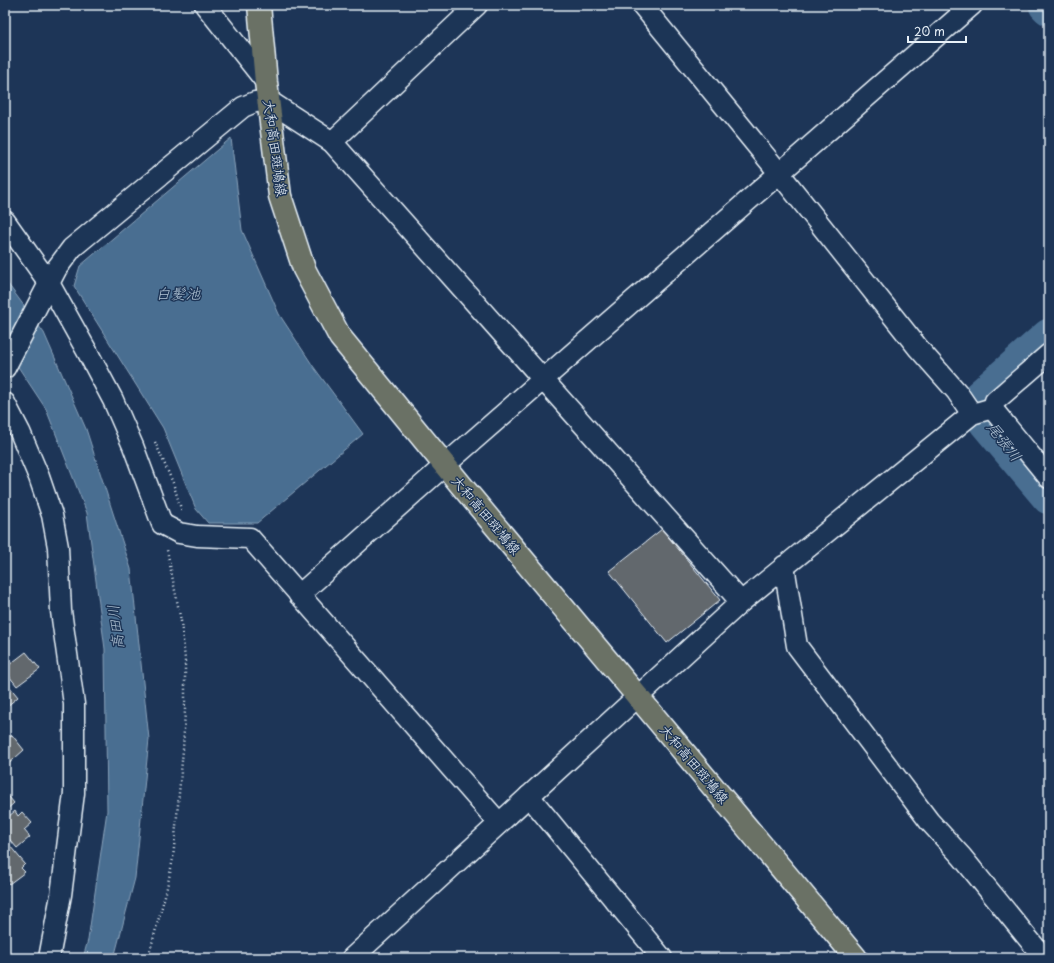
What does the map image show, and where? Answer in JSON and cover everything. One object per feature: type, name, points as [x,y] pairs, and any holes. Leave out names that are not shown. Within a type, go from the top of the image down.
[{"type":"main road","name":"大和高田斑鳩線","points":[[259,5],[280,196],[304,269],[340,336],[445,465],[856,958]]},
{"type":"street","points":[[205,5],[268,92],[332,142],[741,602]]},
{"type":"street","points":[[332,142],[477,5]]},
{"type":"street","points":[[642,5],[780,174],[919,349],[957,392],[984,410],[995,412],[1049,478]]},
{"type":"street","points":[[299,595],[445,465],[972,5]]},
{"type":"street","points":[[5,368],[63,258],[72,248],[243,106],[255,102],[268,92]]},
{"type":"street","points":[[5,220],[46,290],[88,353],[113,400],[133,446],[162,524],[179,533],[197,536],[250,538],[499,823]]},
{"type":"street","points":[[352,958],[741,602],[784,566],[984,410],[1049,354]]},
{"type":"street","points":[[5,403],[20,432],[39,477],[52,515],[58,547],[61,610],[74,704],[74,793],[61,895],[49,958]]},
{"type":"street","points":[[784,566],[797,646],[929,821],[962,857],[1044,958]]},
{"type":"street","points":[[529,796],[662,958]]},
{"type":"path","points":[[148,958],[173,859],[183,750],[185,710],[185,658],[181,621],[162,524]]},
{"type":"water","name":"白髪池","points":[[231,138],[242,230],[279,314],[313,366],[363,434],[257,523],[208,523],[196,509],[163,428],[74,286],[80,266]]},
{"type":"water","name":"高田川","points":[[5,280],[44,333],[86,429],[131,569],[149,739],[135,878],[114,958],[83,958],[88,940],[107,811],[105,649],[87,513],[46,409],[5,347]]},
{"type":"building","points":[[297,5],[310,5],[303,11]]},
{"type":"building","points":[[662,529],[720,600],[667,643],[609,571]]},
{"type":"building","points":[[26,652],[40,669],[17,686],[5,671],[5,668]]},
{"type":"building","points":[[5,681],[18,697],[5,708]]},
{"type":"building","points":[[12,735],[24,750],[5,767],[5,738]]},
{"type":"building","points":[[5,792],[14,803],[5,811]]},
{"type":"building","points":[[15,811],[18,816],[22,812],[32,823],[24,830],[30,837],[17,848],[5,834],[5,817],[8,817]]},
{"type":"building","points":[[5,840],[25,864],[21,868],[25,872],[9,884],[5,879]]},
{"type":"waterway","name":"尾張川","points":[[1046,5],[1049,8]]},
{"type":"waterway","name":"尾張川","points":[[1049,336],[980,397],[986,422],[1049,497]]}]
